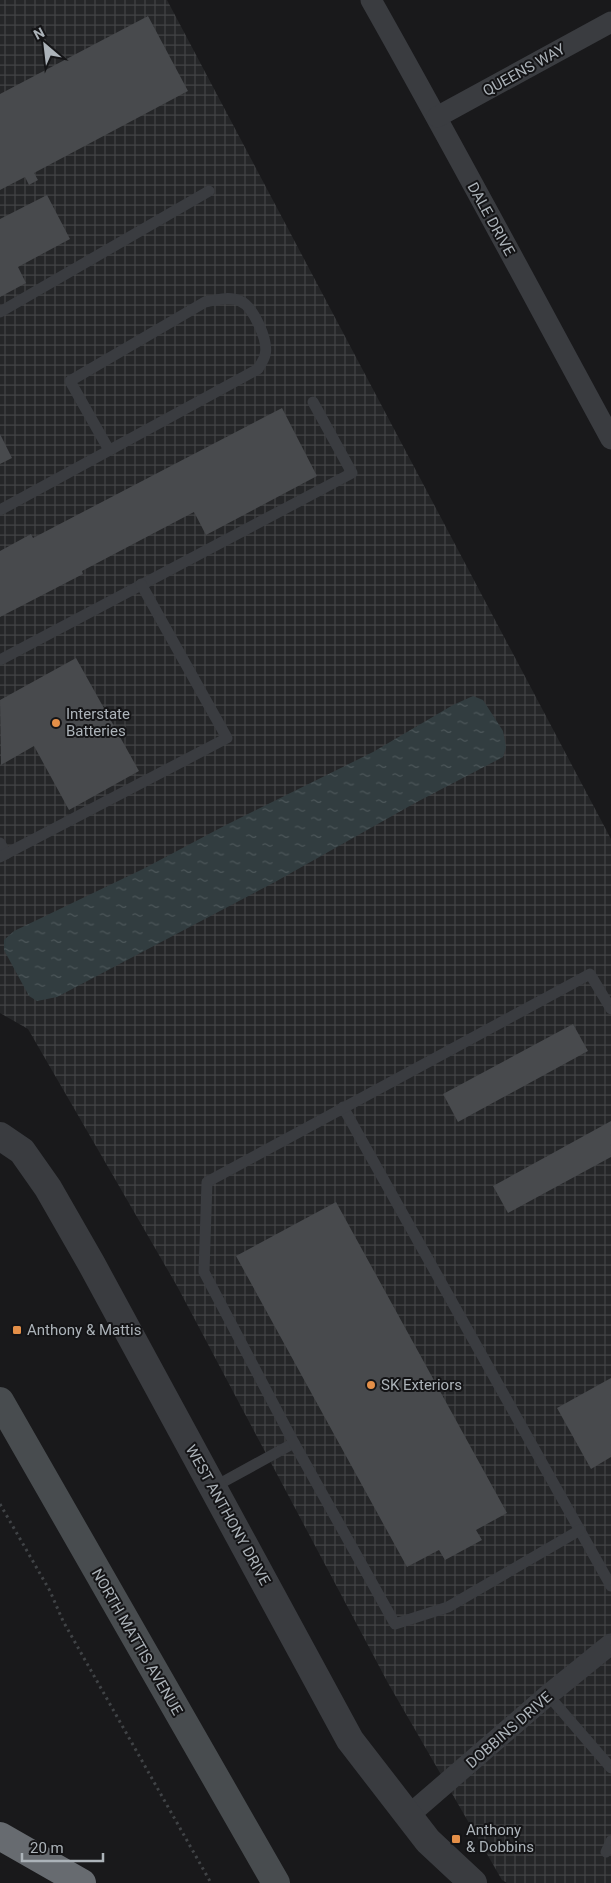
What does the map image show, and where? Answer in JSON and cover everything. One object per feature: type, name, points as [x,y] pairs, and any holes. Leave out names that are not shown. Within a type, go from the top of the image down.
[{"type":"highway","points":[[0,1836],[82,1883]]},
{"type":"main road","name":"NORTH MATTIS AVENUE","points":[[0,1401],[276,1883]]},
{"type":"street","name":"DALE DRIVE","points":[[371,0],[438,117],[611,438]]},
{"type":"street","name":"QUEENS WAY","points":[[438,117],[611,22]]},
{"type":"street","name":"WEST ANTHONY DRIVE","points":[[0,1136],[22,1151],[48,1188],[91,1263],[350,1740],[428,1841],[474,1883]]},
{"type":"street","name":"DOBBINS DRIVE","points":[[408,1816],[548,1695],[611,1644]]},
{"type":"lane","points":[[0,312],[209,191]]},
{"type":"lane","points":[[0,510],[258,369],[266,355],[264,338],[255,318],[241,301],[229,298],[205,302],[70,381],[109,450]]},
{"type":"lane","points":[[0,660],[352,473],[313,402]]},
{"type":"lane","points":[[0,843],[3,856],[227,738],[141,584]]},
{"type":"lane","points":[[580,1530],[448,1607],[395,1624],[294,1443],[204,1272],[207,1182],[590,974],[611,1009]]},
{"type":"lane","points":[[343,1107],[611,1586]]},
{"type":"lane","points":[[212,1488],[294,1443]]},
{"type":"lane","points":[[548,1695],[611,1768]]},
{"type":"lane","points":[[606,1852],[611,1841]]},
{"type":"path","points":[[0,1504],[50,1591],[63,1621],[211,1883]]},
{"type":"shaded area","points":[[0,0],[167,0],[611,839],[611,1883],[507,1883],[502,1880],[388,1683],[177,1286],[28,1029],[0,1013]]},
{"type":"water","points":[[473,696],[483,700],[503,731],[506,747],[503,757],[415,803],[275,882],[57,997],[37,1001],[29,996],[4,950],[4,940],[14,931],[143,869],[224,826],[373,752],[453,705]]},
{"type":"building","points":[[148,16],[188,91],[34,173],[38,180],[29,185],[25,177],[0,190],[0,94]]},
{"type":"building","points":[[47,195],[70,239],[18,267],[26,283],[0,297],[0,219]]},
{"type":"building","points":[[282,408],[317,476],[206,535],[194,512],[82,571],[83,574],[0,617],[0,551],[31,534],[33,538]]},
{"type":"building","points":[[0,434],[12,458],[0,464]]},
{"type":"building","name":"Interstate Batteries","points":[[76,658],[139,771],[69,810],[34,746],[1,765],[0,700]]},
{"type":"building","points":[[573,1024],[588,1051],[458,1122],[443,1094]]},
{"type":"building","points":[[611,1121],[611,1157],[508,1213],[493,1186]]},
{"type":"building","name":"SK Exteriors","points":[[336,1202],[507,1513],[476,1530],[482,1540],[445,1560],[439,1550],[407,1567],[236,1256]]},
{"type":"building","points":[[611,1378],[611,1457],[591,1469],[557,1408]]},
{"type":"place","name":"Interstate Batteries","points":[[56,723]]},
{"type":"place","name":"Anthony & Mattis","points":[[17,1330]]},
{"type":"place","name":"SK Exteriors","points":[[371,1385]]},
{"type":"place","name":"Anthony & Dobbins","points":[[456,1839]]}]
